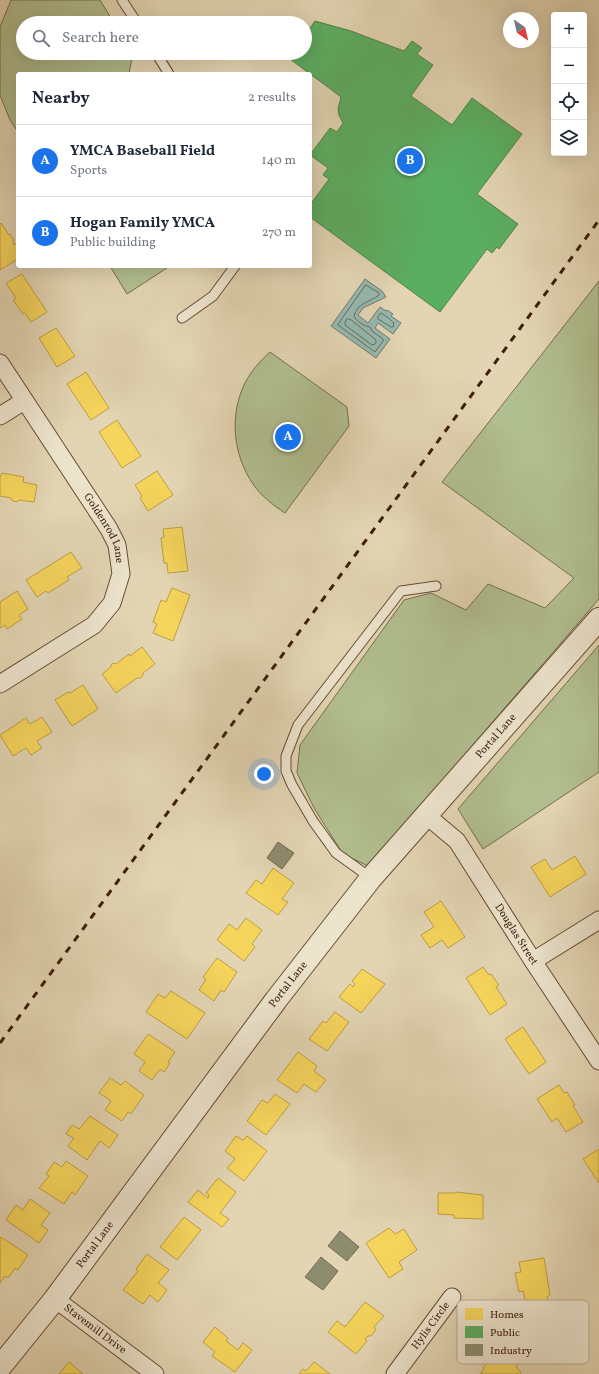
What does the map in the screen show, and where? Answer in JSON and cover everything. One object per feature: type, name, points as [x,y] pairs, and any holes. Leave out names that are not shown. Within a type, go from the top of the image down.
[{"type":"street","name":"Goldenrod Lane","points":[[0,363],[109,529],[117,546],[121,574],[112,603],[94,625],[0,684]]},
{"type":"street","points":[[0,416],[24,401]]},
{"type":"street","name":"Portal Lane","points":[[0,1367],[55,1299],[276,1000],[371,878],[599,619]]},
{"type":"street","name":"Douglas Street","points":[[426,815],[457,841],[533,961],[599,1061]]},
{"type":"street","points":[[533,961],[599,920]]},
{"type":"street","name":"Hylis Circle","points":[[395,1374],[452,1297]]},
{"type":"street","name":"Stavemill Drive","points":[[55,1299],[155,1374]]},
{"type":"lane","points":[[122,0],[132,16]]},
{"type":"lane","points":[[160,60],[168,72]]},
{"type":"lane","points":[[182,318],[213,296],[234,268]]},
{"type":"lane","points":[[371,878],[336,853],[313,821],[292,785],[286,771],[286,756],[298,725],[401,591],[436,586]]},
{"type":"green space","points":[[11,0],[100,0],[110,16],[16,16],[16,60],[132,60],[129,72],[16,72],[16,129],[10,120],[0,95],[0,27]]},
{"type":"green space","points":[[111,268],[167,268],[127,294]]},
{"type":"green space","points":[[599,281],[599,599],[368,866],[343,854],[314,808],[297,773],[300,745],[404,600],[431,593],[466,610],[488,584],[545,608],[574,578],[442,482]]},
{"type":"green space","points":[[270,352],[347,407],[349,426],[285,513],[268,500],[253,484],[246,473],[237,448],[235,421],[240,395],[250,374]]},
{"type":"green space","points":[[599,645],[599,772],[483,849],[458,809]]},
{"type":"water","points":[[365,279],[382,291],[386,297],[363,308],[358,315],[368,323],[380,307],[393,314],[391,316],[401,323],[393,334],[378,323],[375,328],[390,339],[376,358],[331,326]]},
{"type":"building: Homes","points":[[1,223],[9,235],[10,234],[14,241],[14,245],[16,244],[16,260],[0,270]]},
{"type":"building: Homes","points":[[22,274],[47,312],[31,322],[13,300],[16,298],[6,283]]},
{"type":"building: Homes","points":[[56,328],[75,356],[57,367],[39,338]]},
{"type":"building: Homes","points":[[86,372],[109,408],[91,420],[67,384]]},
{"type":"building: Homes","points":[[117,420],[141,456],[122,468],[99,432]]},
{"type":"building: Homes","points":[[157,471],[173,495],[148,511],[140,498],[142,496],[135,485]]},
{"type":"building: Homes","points":[[2,473],[24,477],[23,482],[37,485],[34,502],[19,500],[17,502],[13,501],[11,498],[0,496],[0,476]]},
{"type":"building: Homes","points":[[182,527],[188,571],[168,573],[167,563],[164,563],[161,538],[164,537],[163,529]]},
{"type":"building: Homes","points":[[71,552],[82,568],[67,577],[69,580],[48,593],[46,591],[37,597],[26,580]]},
{"type":"building: Homes","points":[[172,588],[190,595],[173,641],[153,633],[157,624],[153,622],[161,600],[166,602]]},
{"type":"building: Homes","points":[[17,591],[28,609],[20,614],[19,616],[22,619],[7,629],[5,625],[0,628],[0,602]]},
{"type":"building: Homes","points":[[142,647],[155,664],[143,673],[143,676],[137,678],[116,693],[102,674],[111,667],[113,663],[116,664],[129,654],[130,656]]},
{"type":"building: Homes","points":[[83,685],[98,709],[72,726],[55,700]]},
{"type":"building: Homes","points":[[42,717],[52,732],[37,741],[42,748],[31,755],[26,748],[13,756],[0,735],[26,718],[30,724]]},
{"type":"building: Homes","points":[[575,856],[586,874],[550,897],[531,867],[545,859],[552,870]]},
{"type":"building: Homes","points":[[273,868],[294,883],[282,899],[288,902],[278,915],[246,893],[256,880],[262,884]]},
{"type":"building: Homes","points":[[441,901],[465,937],[448,948],[442,940],[430,948],[421,935],[434,927],[424,912]]},
{"type":"building: Homes","points":[[246,918],[262,930],[252,944],[255,947],[244,961],[217,940],[229,924],[237,930]]},
{"type":"building: Homes","points":[[217,958],[237,972],[224,992],[221,990],[214,1001],[199,990],[206,979],[203,977]]},
{"type":"building: Homes","points":[[483,967],[489,975],[491,974],[499,985],[496,987],[507,1004],[490,1015],[466,978]]},
{"type":"building: Homes","points":[[362,969],[385,984],[361,1013],[339,997],[350,984],[353,987],[355,984],[352,981]]},
{"type":"building: Homes","points":[[171,991],[205,1013],[187,1039],[146,1012],[158,994],[165,998]]},
{"type":"building: Homes","points":[[335,1012],[349,1022],[327,1051],[309,1039],[323,1021],[326,1023]]},
{"type":"building: Homes","points":[[523,1027],[546,1062],[529,1074],[505,1039]]},
{"type":"building: Homes","points":[[148,1034],[175,1052],[168,1062],[170,1063],[164,1072],[160,1069],[152,1080],[139,1071],[145,1062],[134,1054]]},
{"type":"building: Homes","points":[[298,1052],[317,1066],[314,1071],[326,1080],[316,1092],[304,1084],[297,1093],[277,1080]]},
{"type":"building: Homes","points":[[110,1078],[121,1085],[125,1081],[144,1095],[131,1114],[128,1112],[122,1121],[105,1110],[111,1101],[99,1093]]},
{"type":"building: Homes","points":[[559,1085],[564,1093],[567,1092],[575,1105],[573,1106],[583,1122],[566,1132],[557,1118],[552,1122],[537,1099]]},
{"type":"building: Homes","points":[[275,1094],[290,1104],[266,1135],[247,1121],[262,1100],[268,1103]]},
{"type":"building: Homes","points":[[90,1116],[118,1135],[109,1148],[100,1141],[87,1160],[68,1146],[74,1138],[66,1134],[72,1125],[79,1129]]},
{"type":"building: Homes","points":[[236,1136],[243,1140],[247,1136],[267,1151],[244,1181],[227,1168],[235,1159],[225,1151]]},
{"type":"building: Homes","points":[[599,1149],[599,1183],[583,1159]]},
{"type":"building: Homes","points":[[66,1161],[88,1176],[75,1195],[72,1192],[64,1204],[39,1188],[49,1176],[46,1174],[54,1162],[62,1167]]},
{"type":"building: Homes","points":[[218,1178],[236,1192],[220,1213],[229,1219],[222,1227],[188,1202],[198,1190],[208,1198],[209,1195],[206,1193]]},
{"type":"building: Homes","points":[[456,1192],[483,1195],[483,1219],[454,1218],[454,1215],[438,1214],[438,1193]]},
{"type":"building: Homes","points":[[30,1199],[50,1213],[41,1225],[48,1230],[39,1243],[6,1220],[16,1205],[23,1210]]},
{"type":"building: Homes","points":[[184,1217],[201,1230],[177,1260],[160,1247]]},
{"type":"building: Homes","points":[[389,1228],[395,1234],[404,1229],[417,1250],[399,1262],[403,1269],[389,1278],[366,1243]]},
{"type":"building: Homes","points":[[1,1237],[28,1255],[18,1270],[15,1268],[8,1278],[5,1276],[0,1283],[0,1239]]},
{"type":"building: Homes","points":[[147,1254],[169,1270],[158,1283],[167,1290],[158,1302],[150,1295],[143,1304],[123,1290],[138,1271],[136,1269]]},
{"type":"building: Homes","points":[[544,1258],[550,1295],[547,1297],[548,1300],[525,1300],[523,1291],[519,1292],[515,1273],[521,1272],[519,1262]]},
{"type":"building: Homes","points":[[365,1302],[384,1316],[374,1327],[376,1330],[371,1336],[368,1336],[365,1339],[367,1341],[356,1354],[328,1332],[337,1321],[345,1327]]},
{"type":"building: Homes","points":[[215,1327],[228,1338],[226,1341],[238,1350],[243,1343],[252,1350],[235,1372],[212,1356],[215,1352],[203,1342]]},
{"type":"building: Homes","points":[[69,1362],[83,1374],[59,1374]]},
{"type":"building: Homes","points":[[314,1362],[330,1374],[299,1374],[303,1369],[306,1371]]},
{"type":"building: Homes","points":[[486,1364],[518,1364],[516,1367],[521,1372],[520,1374],[480,1374],[484,1369],[483,1368]]},
{"type":"building: Public","points":[[315,21],[351,31],[404,51],[412,41],[422,48],[417,54],[433,65],[411,96],[452,125],[472,98],[522,134],[477,194],[518,224],[499,249],[497,247],[492,253],[487,249],[440,312],[312,218],[312,202],[329,179],[323,175],[328,168],[312,156],[312,152],[330,128],[337,132],[343,123],[338,109],[341,97],[312,75],[312,72],[307,72],[291,60],[312,60],[312,25]]},
{"type":"building: Industry","points":[[278,842],[294,853],[282,869],[267,858]]},
{"type":"building: Industry","points":[[340,1231],[359,1247],[347,1261],[328,1246]]},
{"type":"building: Industry","points":[[321,1257],[338,1271],[323,1290],[305,1277]]},
{"type":"railway","points":[[0,1043],[599,220]]},
{"type":"place","name":"Hogan Family YMCA","points":[[410,161]]},
{"type":"place","name":"YMCA Baseball Field","points":[[288,437]]}]
